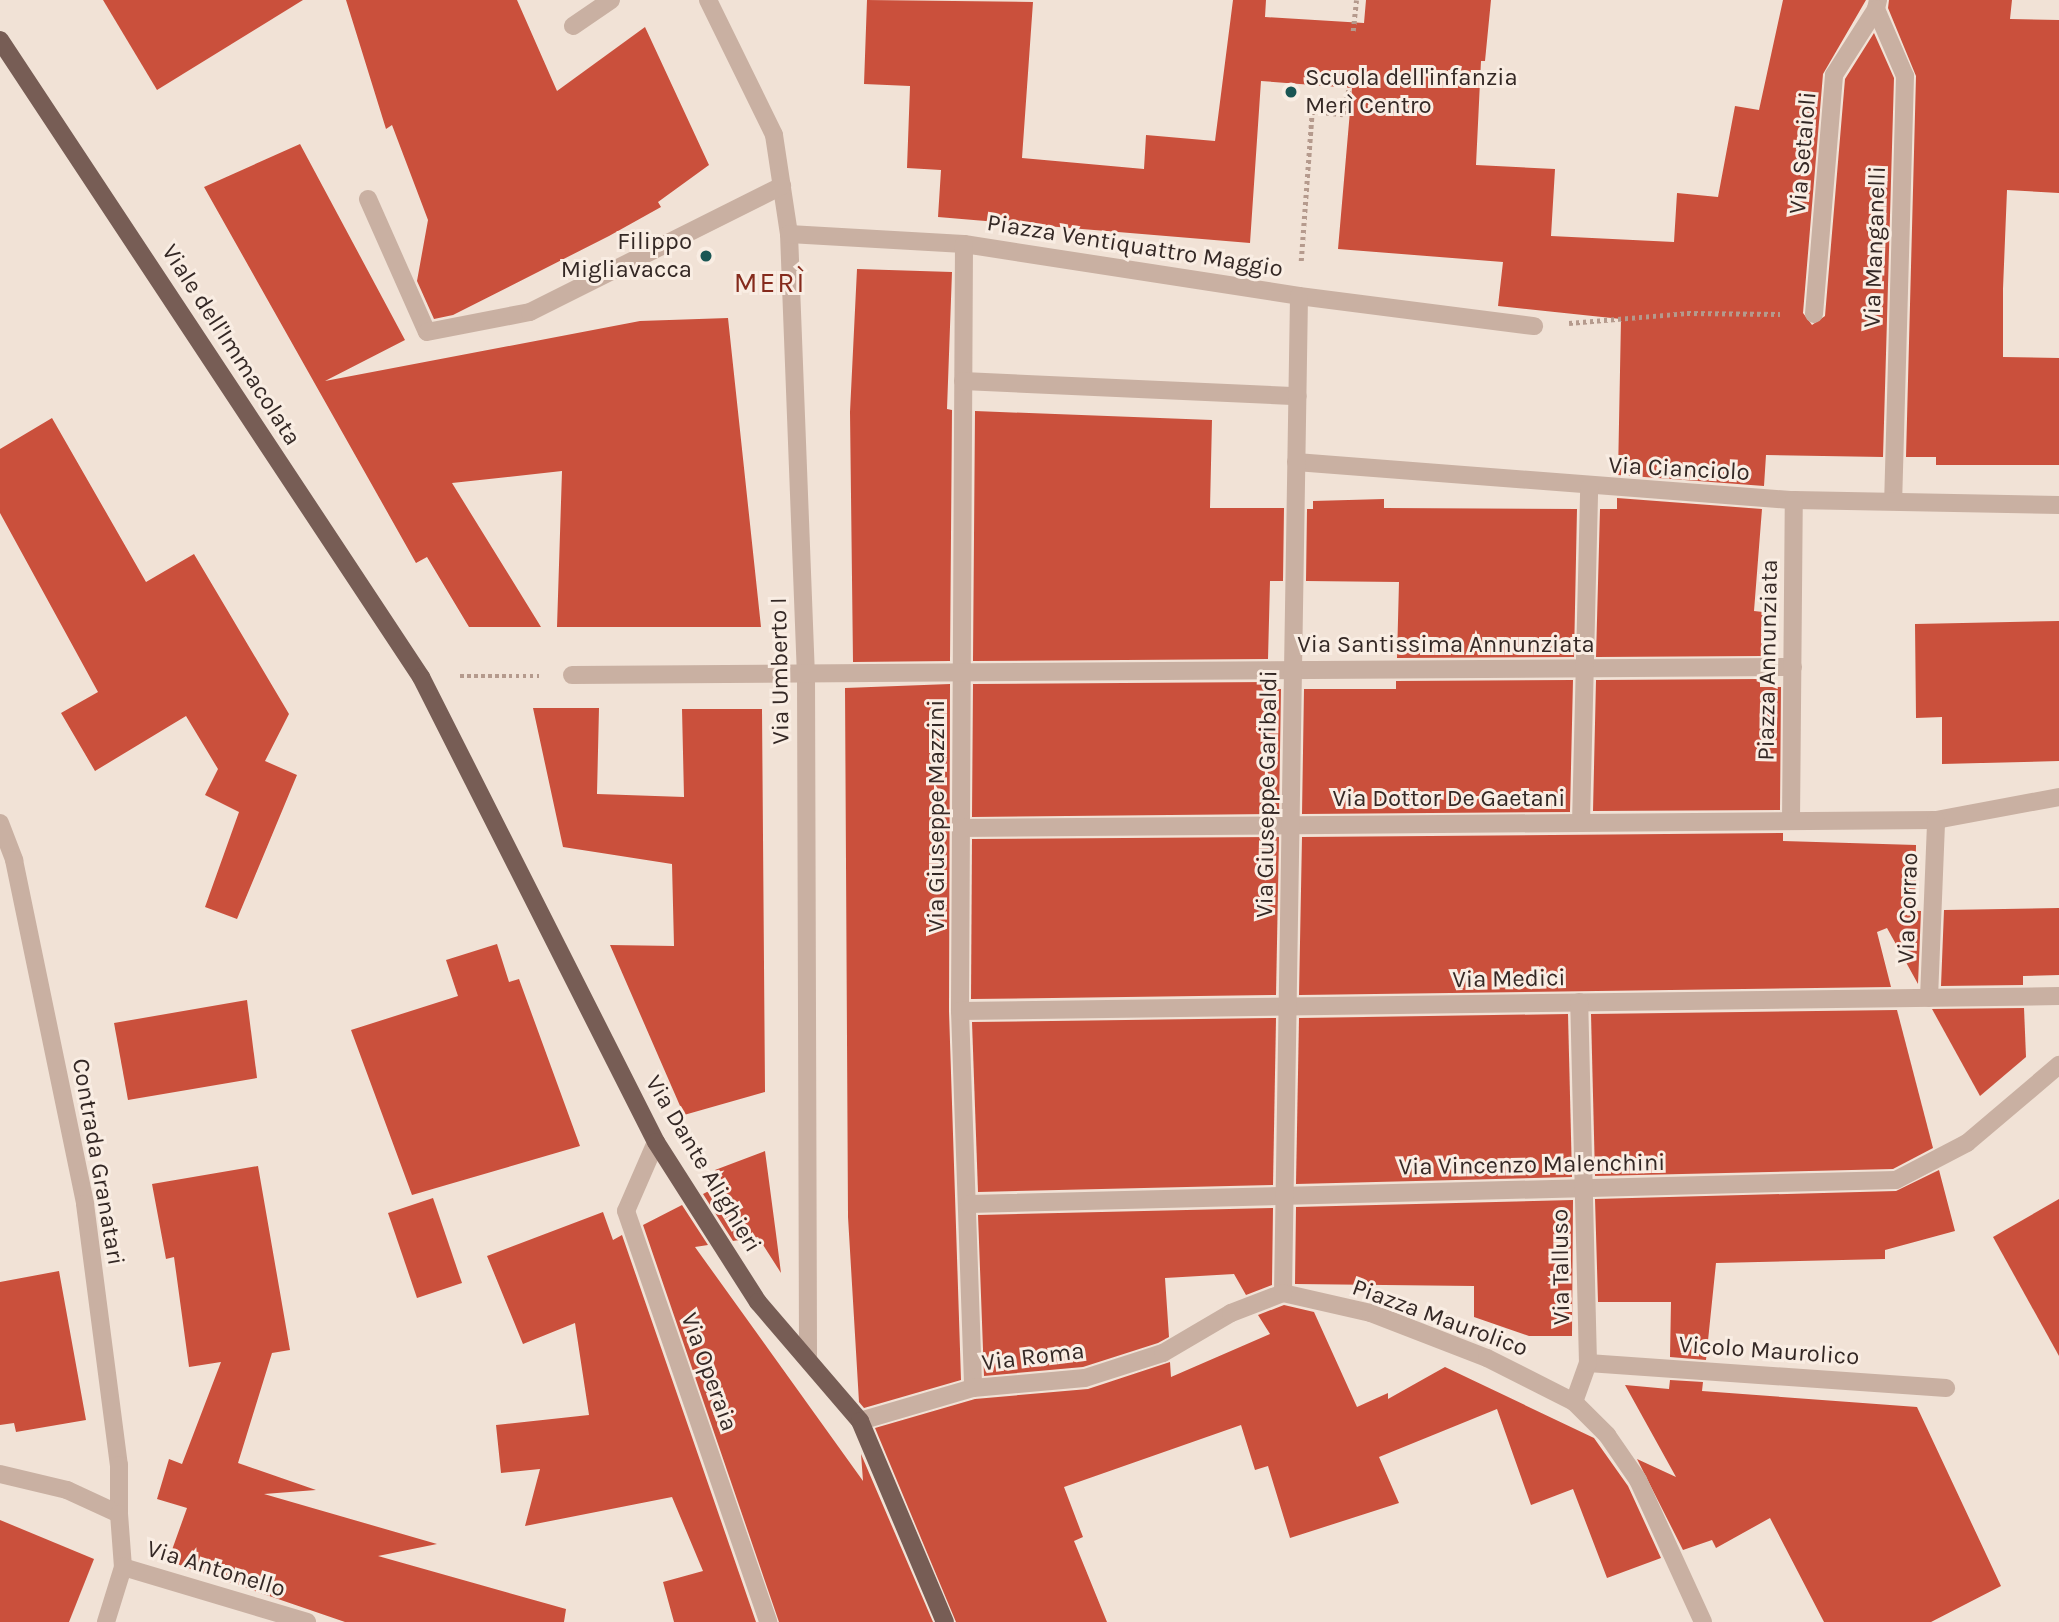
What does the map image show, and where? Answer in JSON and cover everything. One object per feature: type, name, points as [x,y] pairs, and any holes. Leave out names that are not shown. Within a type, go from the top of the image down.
[{"type":"main road","name":"Viale dell'Immacolata","points":[[0,40],[421,677]]},
{"type":"main road","name":"Via Dante Alighieri","points":[[421,677],[656,1142],[758,1302],[859,1421],[945,1622]]},
{"type":"street","points":[[573,26],[611,0]]},
{"type":"street","name":"Via Umberto I","points":[[708,0],[774,135],[789,234],[806,674],[808,1358]]},
{"type":"street","name":"Via Setaioli","points":[[1814,314],[1834,75],[1877,5]]},
{"type":"street","name":"Via Manganelli","points":[[1877,5],[1905,76],[1893,501]]},
{"type":"street","points":[[368,198],[427,332],[530,312],[782,186]]},
{"type":"street","name":"Piazza Ventiquattro Maggio","points":[[789,234],[964,244],[1299,296],[1534,326]]},
{"type":"street","name":"Via Giuseppe Mazzini","points":[[964,244],[960,1011],[969,1204],[973,1388]]},
{"type":"street","name":"Via Giuseppe Garibaldi","points":[[1283,1293],[1299,296]]},
{"type":"street","points":[[963,381],[1298,396]]},
{"type":"street","name":"Via Cianciolo","points":[[1296,462],[1589,488],[1794,500],[2059,505]]},
{"type":"street","points":[[1581,823],[1589,488]]},
{"type":"street","name":"Piazza Annunziata","points":[[1791,821],[1794,500]]},
{"type":"street","name":"Via Santissima Annunziata","points":[[572,675],[1793,667]]},
{"type":"street","name":"Via Dottor De Gaetani","points":[[961,828],[1936,820],[2059,797]]},
{"type":"street","name":"Via Corrao","points":[[1930,998],[1936,820]]},
{"type":"street","name":"Contrada Granatari","points":[[0,823],[14,860],[85,1204],[119,1465],[119,1514]]},
{"type":"street","name":"Via Medici","points":[[960,1011],[2059,996]]},
{"type":"street","name":"Via Talluso","points":[[1574,1402],[1588,1363],[1579,1002]]},
{"type":"street","name":"Via Vincenzo Malenchini","points":[[969,1204],[1896,1180],[1967,1143],[2059,1065]]},
{"type":"street","name":"Via Operaia","points":[[656,1142],[626,1211],[768,1622]]},
{"type":"street","name":"Via Roma","points":[[859,1421],[973,1388],[1084,1378],[1163,1353],[1231,1313],[1283,1293]]},
{"type":"street","name":"Piazza Maurolico","points":[[1283,1293],[1371,1313],[1487,1358],[1574,1402],[1607,1435],[1638,1480],[1703,1622]]},
{"type":"street","name":"Vicolo Maurolico","points":[[1588,1363],[1946,1388]]},
{"type":"street","points":[[0,1474],[67,1490],[119,1514]]},
{"type":"street","name":"Via Antonello","points":[[119,1514],[123,1567],[307,1622]]},
{"type":"street","points":[[106,1622],[123,1567]]},
{"type":"path","points":[[1353,31],[1356,0]]},
{"type":"path","name":"Piazza Ventiquattro Maggio","points":[[1299,296],[1312,111],[1343,114],[1349,88]]},
{"type":"path","points":[[1534,326],[1687,313],[1814,314]]},
{"type":"path","points":[[421,677],[572,675]]},
{"type":"building","points":[[103,0],[303,0],[157,90]]},
{"type":"building","points":[[346,0],[517,0],[557,91],[645,27],[709,165],[658,202],[661,207],[453,315],[434,319],[417,281],[428,220],[392,125],[386,129]]},
{"type":"building","points":[[867,0],[1033,2],[1022,158],[1144,169],[1146,135],[1215,141],[1233,0],[1266,0],[1265,17],[1364,23],[1366,0],[1491,0],[1485,61],[1481,61],[1476,165],[1555,169],[1551,236],[1674,242],[1677,193],[1718,197],[1735,106],[1759,110],[1783,0],[1866,0],[1823,74],[1803,313],[1812,325],[1825,316],[1845,79],[1874,33],[1894,78],[1883,457],[1766,455],[1764,486],[1618,475],[1621,319],[1498,306],[1503,262],[1338,249],[1352,88],[1261,81],[1250,243],[938,217],[941,170],[907,168],[910,86],[864,84]]},
{"type":"building","points":[[1889,0],[2012,0],[2010,19],[2059,20],[2059,193],[2007,190],[2003,357],[2059,358],[2059,465],[1936,465],[1936,457],[1906,457],[1916,76],[1888,8]]},
{"type":"building","points":[[300,144],[405,340],[325,381],[640,321],[728,318],[761,627],[557,627],[562,471],[452,483],[541,627],[469,627],[427,557],[416,563],[204,187]]},
{"type":"building","points":[[857,269],[952,272],[947,409],[952,410],[950,661],[853,662],[850,412]]},
{"type":"building","points":[[975,411],[1212,420],[1210,508],[1284,508],[1283,581],[1270,581],[1268,659],[973,661]]},
{"type":"building","points":[[52,418],[146,582],[194,554],[289,714],[265,761],[297,775],[237,919],[205,907],[239,812],[205,795],[218,769],[186,716],[95,771],[61,713],[98,692],[0,513],[0,449]]},
{"type":"building","points":[[1617,498],[1762,509],[1754,611],[1763,612],[1761,656],[1596,657],[1600,509],[1617,509]]},
{"type":"building","points":[[1384,499],[1384,508],[1577,509],[1574,657],[1397,658],[1399,582],[1306,581],[1307,509],[1313,509],[1313,501]]},
{"type":"building","points":[[2059,621],[2059,761],[1942,764],[1942,717],[1916,718],[1915,624]]},
{"type":"building","points":[[1760,679],[1760,687],[1781,687],[1780,810],[1593,811],[1596,680]]},
{"type":"building","points":[[1573,680],[1570,812],[1302,814],[1304,689],[1396,689],[1396,681]]},
{"type":"building","points":[[1268,682],[1268,690],[1281,689],[1279,814],[972,817],[973,684]]},
{"type":"building","points":[[950,684],[949,1011],[961,1380],[864,1408],[859,1402],[848,1217],[845,688]]},
{"type":"building","points":[[533,708],[599,708],[597,794],[684,797],[682,709],[762,709],[765,1092],[684,1115],[610,945],[674,946],[672,864],[563,847]]},
{"type":"building","points":[[1783,833],[1783,841],[1916,845],[1915,911],[1921,911],[1918,984],[1887,928],[1877,932],[1891,987],[1299,995],[1302,837]]},
{"type":"building","points":[[1279,837],[1276,995],[971,999],[972,839]]},
{"type":"building","points":[[2059,908],[2059,975],[2023,976],[2023,985],[1941,986],[1944,910]]},
{"type":"building","points":[[497,944],[509,982],[519,979],[580,1146],[412,1195],[351,1030],[458,996],[446,960]]},
{"type":"building","points":[[247,1000],[257,1078],[128,1100],[114,1023]]},
{"type":"building","points":[[2024,1008],[2026,1057],[1980,1096],[1932,1009]]},
{"type":"building","points":[[1897,1010],[1933,1148],[1893,1169],[1595,1176],[1591,1014]]},
{"type":"building","points":[[1568,1014],[1572,1177],[1296,1184],[1299,1018]]},
{"type":"building","points":[[1276,1018],[1273,1185],[978,1192],[972,1022]]},
{"type":"building","points":[[765,1151],[781,1273],[758,1237],[733,1241],[703,1194],[724,1183],[715,1170]]},
{"type":"building","points":[[258,1166],[290,1350],[272,1353],[238,1463],[316,1490],[264,1494],[437,1544],[378,1556],[566,1609],[564,1622],[345,1622],[168,1561],[187,1508],[157,1499],[169,1459],[182,1464],[221,1362],[189,1367],[174,1257],[166,1259],[152,1184]]},
{"type":"building","points":[[1939,1170],[1955,1231],[1885,1250],[1885,1259],[1716,1263],[1706,1360],[1670,1357],[1671,1302],[1598,1302],[1595,1199],[1896,1191]]},
{"type":"building","points":[[433,1198],[462,1283],[417,1298],[388,1213]]},
{"type":"building","points":[[2059,1199],[2059,1356],[1993,1237]]},
{"type":"building","points":[[1573,1200],[1572,1336],[1529,1336],[1474,1317],[1474,1286],[1295,1284],[1296,1207]]},
{"type":"building","points":[[682,1205],[708,1245],[695,1247],[863,1481],[861,1454],[933,1622],[779,1622],[643,1225]]},
{"type":"building","points":[[1273,1208],[1272,1285],[1246,1295],[1234,1274],[1165,1278],[1169,1337],[1158,1343],[1083,1367],[984,1376],[978,1215]]},
{"type":"building","points":[[603,1212],[613,1240],[622,1235],[756,1622],[674,1622],[663,1582],[703,1571],[672,1497],[525,1526],[540,1469],[501,1473],[496,1425],[589,1415],[575,1323],[523,1344],[487,1256]]},
{"type":"building","points":[[59,1271],[86,1420],[16,1432],[14,1423],[0,1425],[0,1282]]},
{"type":"building","points":[[1284,1305],[1314,1312],[1357,1407],[1388,1393],[1388,1399],[1445,1367],[1594,1438],[1628,1486],[1661,1558],[1607,1578],[1573,1489],[1531,1505],[1497,1409],[1379,1457],[1399,1503],[1290,1538],[1268,1466],[1255,1470],[1241,1425],[1064,1487],[1083,1537],[1074,1541],[1107,1622],[956,1622],[875,1428],[975,1399],[1088,1389],[1170,1362],[1171,1377],[1270,1334],[1258,1315]]},
{"type":"building","points":[[1670,1380],[1703,1382],[1702,1391],[1917,1407],[2001,1586],[1931,1622],[1824,1622],[1770,1518],[1716,1548],[1712,1540],[1683,1550],[1637,1459],[1676,1477],[1625,1385],[1669,1389]]},
{"type":"building","points":[[0,1520],[94,1559],[69,1622],[0,1622]]},
{"type":"place","name":"Scuola dell'infanzia Merì Centro","points":[[1291,92]]},
{"type":"place","name":"Filippo Migliavacca","points":[[706,256]]},
{"type":"district","name":"MERÌ","points":[[770,283]]}]
